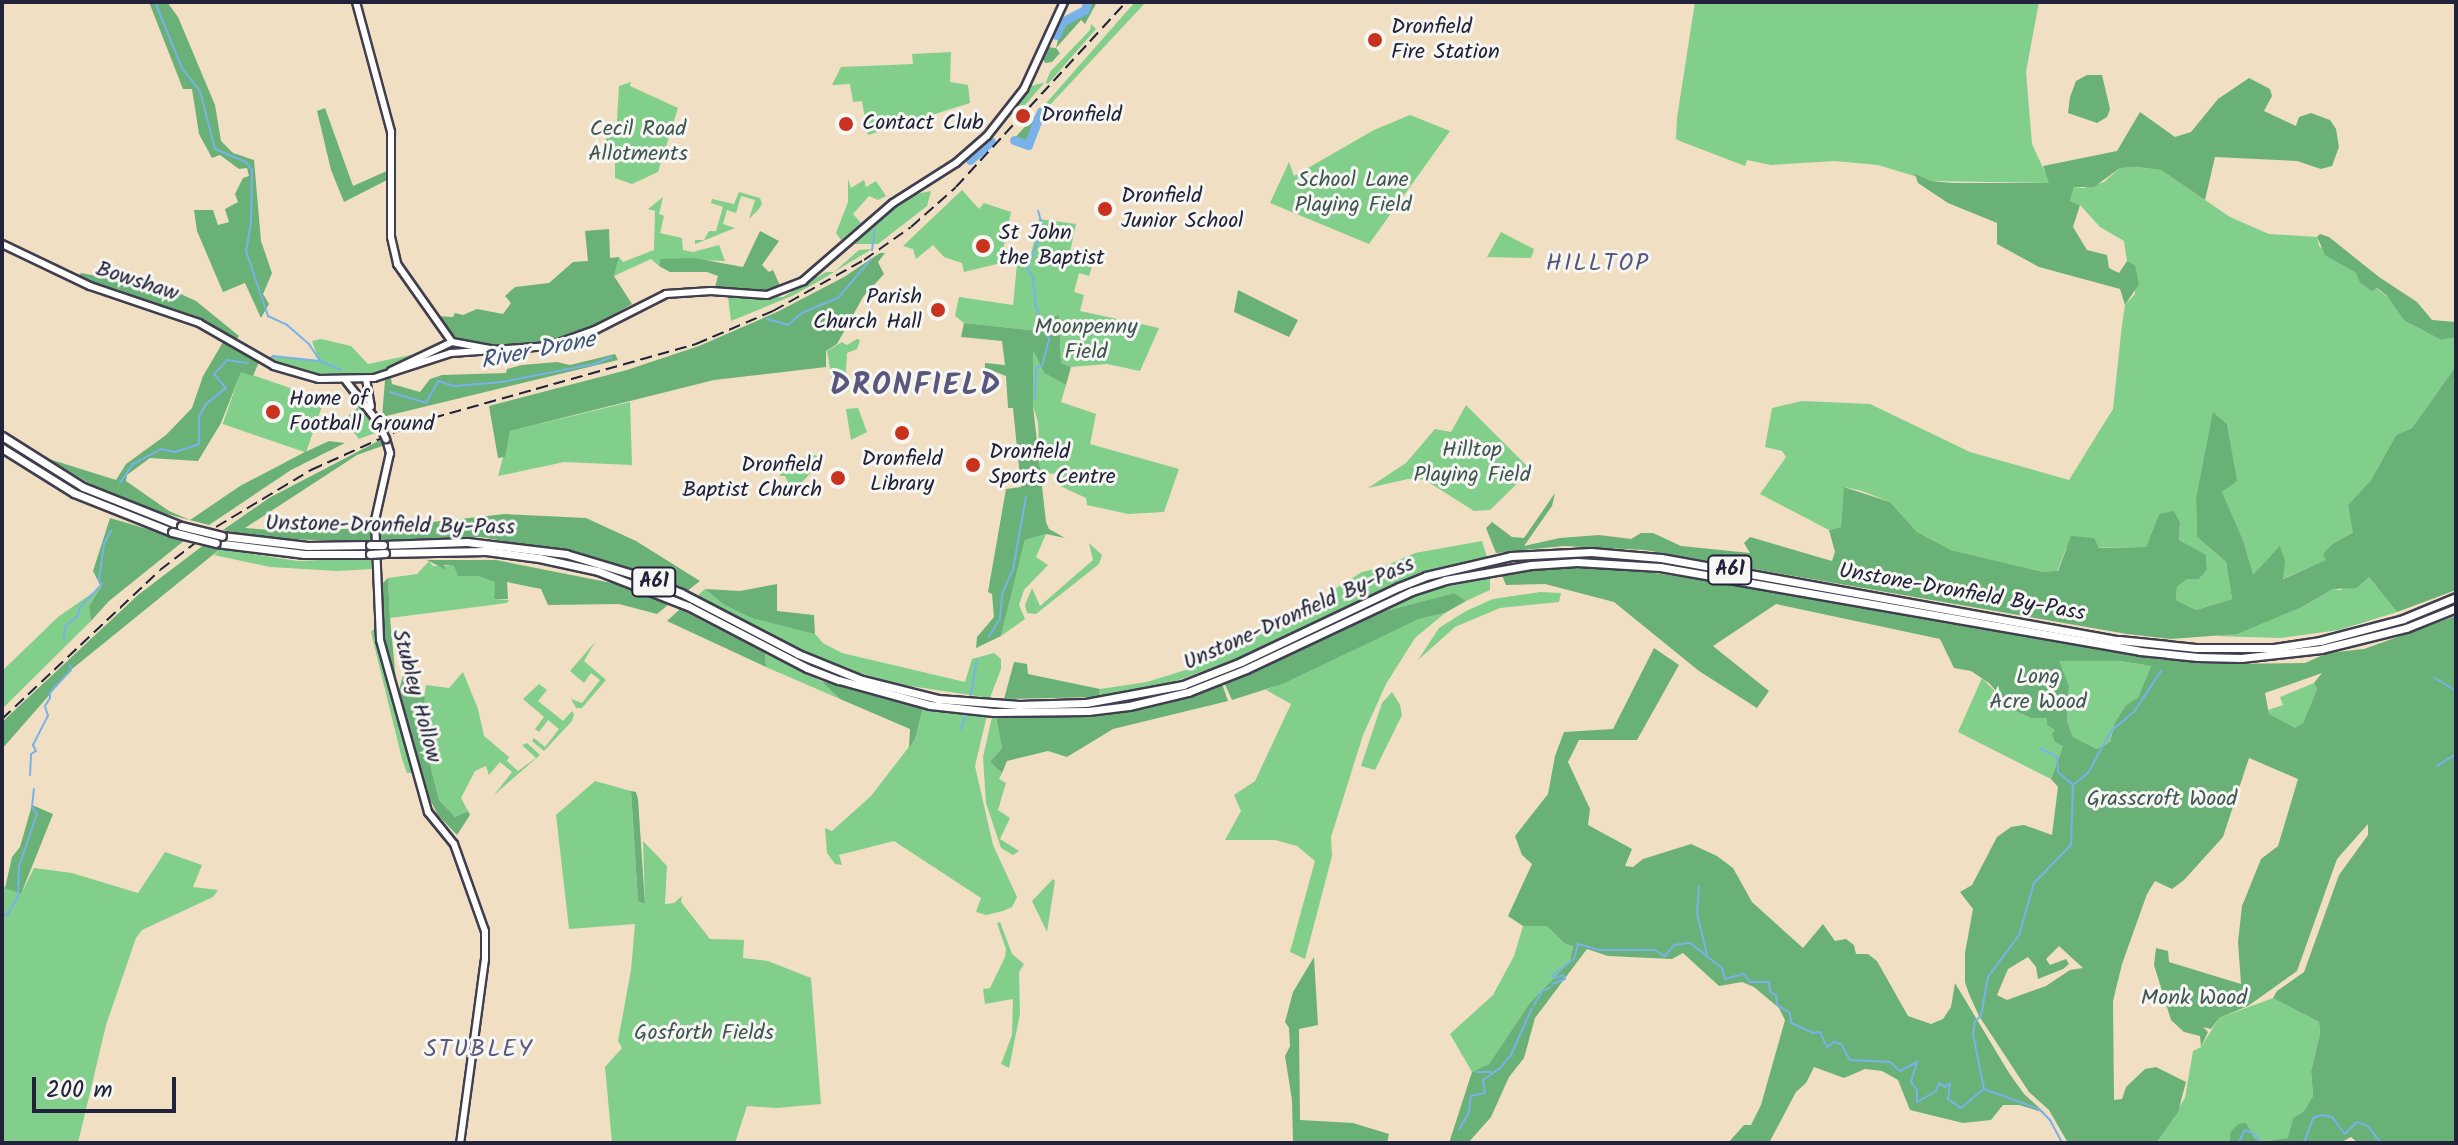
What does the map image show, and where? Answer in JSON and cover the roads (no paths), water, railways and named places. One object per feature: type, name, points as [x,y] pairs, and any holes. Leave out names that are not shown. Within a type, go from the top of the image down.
[{"type":"highway","name":"Unstone-Dronfield By-Pass","points":[[2,436],[83,487],[219,540]]},
{"type":"highway","name":"Unstone-Dronfield By-Pass","points":[[2,448],[74,493],[172,532],[219,540],[370,549],[488,543],[566,554],[681,593],[817,663],[906,696],[961,710],[1129,706],[1188,692],[1246,669],[1412,591],[1445,580],[1531,565],[1577,562],[1660,567],[2126,649],[2198,657],[2241,658],[2321,649],[2406,628],[2456,608]]},
{"type":"highway","name":"Unstone-Dronfield By-Pass","points":[[1019,709],[1086,703],[1183,685],[1228,668],[1370,599],[1426,576],[1524,555],[1591,552],[1661,558],[2119,640],[2196,648],[2274,648],[2320,641],[2403,619],[2456,597]]},
{"type":"main road","points":[[356,2],[391,132],[394,254],[402,274],[452,342]]},
{"type":"main road","points":[[390,373],[451,353],[532,350],[565,342],[675,292],[775,294],[803,281],[893,203],[956,163],[991,132],[1024,89],[1064,2]]},
{"type":"main road","name":"Bowshaw","points":[[2,244],[90,286],[199,323],[258,359],[319,379],[363,380],[390,373]]},
{"type":"main road","points":[[390,373],[400,365],[452,342],[498,351]]},
{"type":"main road","name":"Stubley Hollow","points":[[363,380],[364,401]]},
{"type":"main road","name":"Stubley Hollow","points":[[363,380],[371,410]]},
{"type":"main road","name":"Stubley Hollow","points":[[346,381],[371,410],[390,453],[375,520],[378,631],[428,812],[454,844],[483,918],[486,946],[460,1143]]},
{"type":"waterway","points":[[155,2],[182,68],[200,91],[215,149],[246,162],[252,170],[251,223],[246,251],[268,316],[287,325],[309,344],[320,361]]},
{"type":"waterway","name":"River Drone","points":[[1056,35],[1062,22],[1085,10],[1087,2]]},
{"type":"waterway","name":"River Drone","points":[[1014,140],[1028,145],[1041,111]]},
{"type":"waterway","name":"River Drone","points":[[970,160],[991,141]]},
{"type":"waterway","points":[[1035,399],[1036,368],[1042,366],[1049,339],[1036,307],[1033,276],[1027,269],[1043,228],[1038,211]]},
{"type":"waterway","name":"River Drone","points":[[872,250],[875,229]]},
{"type":"waterway","name":"River Drone","points":[[767,319],[788,325],[802,313],[838,298],[871,259]]},
{"type":"waterway","name":"River Drone","points":[[269,359],[273,356],[320,361],[341,370]]},
{"type":"waterway","name":"River Drone","points":[[390,392],[426,403],[438,381],[454,386],[502,382],[594,364],[612,357]]},
{"type":"waterway","name":"River Drone","points":[[120,483],[133,464],[161,449],[175,452],[199,444],[199,417],[206,404],[226,388],[214,374],[227,360],[248,363]]},
{"type":"waterway","points":[[989,637],[1000,618],[1002,594],[1013,569],[1026,497]]},
{"type":"waterway","name":"River Drone","points":[[64,640],[65,626],[77,617],[80,607],[102,584],[99,580],[104,544],[111,531]]},
{"type":"waterway","points":[[970,698],[977,660]]},
{"type":"waterway","name":"River Drone","points":[[30,775],[31,754],[36,751],[33,745],[48,716],[45,706],[50,692],[71,670],[70,665]]},
{"type":"waterway","points":[[1984,1089],[1973,1034],[1975,1021],[1981,1016],[1988,977],[2019,935],[2034,883],[2071,845],[2073,785],[2088,773],[2111,731],[2134,712],[2161,671]]},
{"type":"waterway","points":[[2435,678],[2456,691]]},
{"type":"waterway","points":[[961,729],[967,712]]},
{"type":"waterway","points":[[2040,748],[2057,757],[2058,772],[2073,785]]},
{"type":"waterway","points":[[2437,766],[2456,754]]},
{"type":"waterway","name":"River Drone","points":[[2,917],[8,914],[18,896],[19,866],[37,814],[32,807],[34,789]]},
{"type":"waterway","points":[[1699,886],[1697,914],[1707,954]]},
{"type":"waterway","points":[[1552,984],[1565,979],[1563,975],[1552,976],[1574,959],[1578,944],[1599,950],[1655,950],[1665,956],[1674,945],[1690,943],[1722,968],[1725,979],[1744,974],[1750,982],[1769,982],[1770,992],[1776,995],[1777,1005],[1790,1013],[1791,1023],[1813,1033],[1820,1032],[1827,1047],[1834,1042],[1841,1044],[1850,1060],[1890,1062],[1900,1071],[1917,1062],[1911,1082],[1917,1090],[1917,1102],[1936,1091],[1939,1083],[1945,1087],[1950,1083],[1948,1099],[1961,1108],[1984,1089],[2039,1109],[2050,1120],[2062,1143]]},
{"type":"waterway","points":[[1534,1005],[1542,991],[1549,988]]},
{"type":"waterway","points":[[1459,1130],[1469,1112],[1471,1096],[1485,1093],[1483,1080],[1499,1069],[1511,1055],[1532,1008]]},
{"type":"waterway","points":[[1477,1072],[1491,1072]]},
{"type":"waterway","points":[[2304,1143],[2313,1118],[2322,1115],[2332,1117],[2345,1134],[2357,1122],[2368,1126],[2381,1143]]},
{"type":"waterway","points":[[2238,1143],[2245,1130],[2256,1135],[2259,1143]]},
{"type":"railway","points":[[2,719],[160,570],[216,527],[311,470],[415,423],[696,344],[773,311],[864,260],[911,227],[956,187],[1126,2]]},
{"type":"place","name":"Dronfield Fire Station","points":[[1375,40]]},
{"type":"place","name":"Dronfield","points":[[1023,116]]},
{"type":"place","name":"Contact Club","points":[[846,124]]},
{"type":"place","name":"Dronfield Junior School","points":[[1105,209]]},
{"type":"place","name":"St John the Baptist","points":[[983,246]]},
{"type":"place","name":"Parish Church Hall","points":[[938,310]]},
{"type":"place","name":"Home of Football Ground","points":[[273,412]]},
{"type":"place","name":"Dronfield Library","points":[[902,433]]},
{"type":"place","name":"Dronfield Sports Centre","points":[[973,465]]},
{"type":"place","name":"Dronfield Baptist Church","points":[[838,478]]},
{"type":"district","name":"HILLTOP","points":[[1598,264]]},
{"type":"district","name":"DRONFIELD","points":[[916,386]]},
{"type":"district","name":"STUBLEY","points":[[479,1050]]},
{"type":"park label","name":"Cecil Road Allotments","points":[[638,142]]},
{"type":"park label","name":"School Lane Playing Field","points":[[1353,192]]},
{"type":"park label","name":"Moonpenny Field","points":[[1086,340]]},
{"type":"park label","name":"Hilltop Playing Field","points":[[1472,462]]},
{"type":"park label","name":"Long Acre Wood","points":[[2038,690]]},
{"type":"park label","name":"Grasscroft Wood","points":[[2162,800]]},
{"type":"park label","name":"Monk Wood","points":[[2194,999]]},
{"type":"park label","name":"Gosforth Fields","points":[[704,1034]]}]
